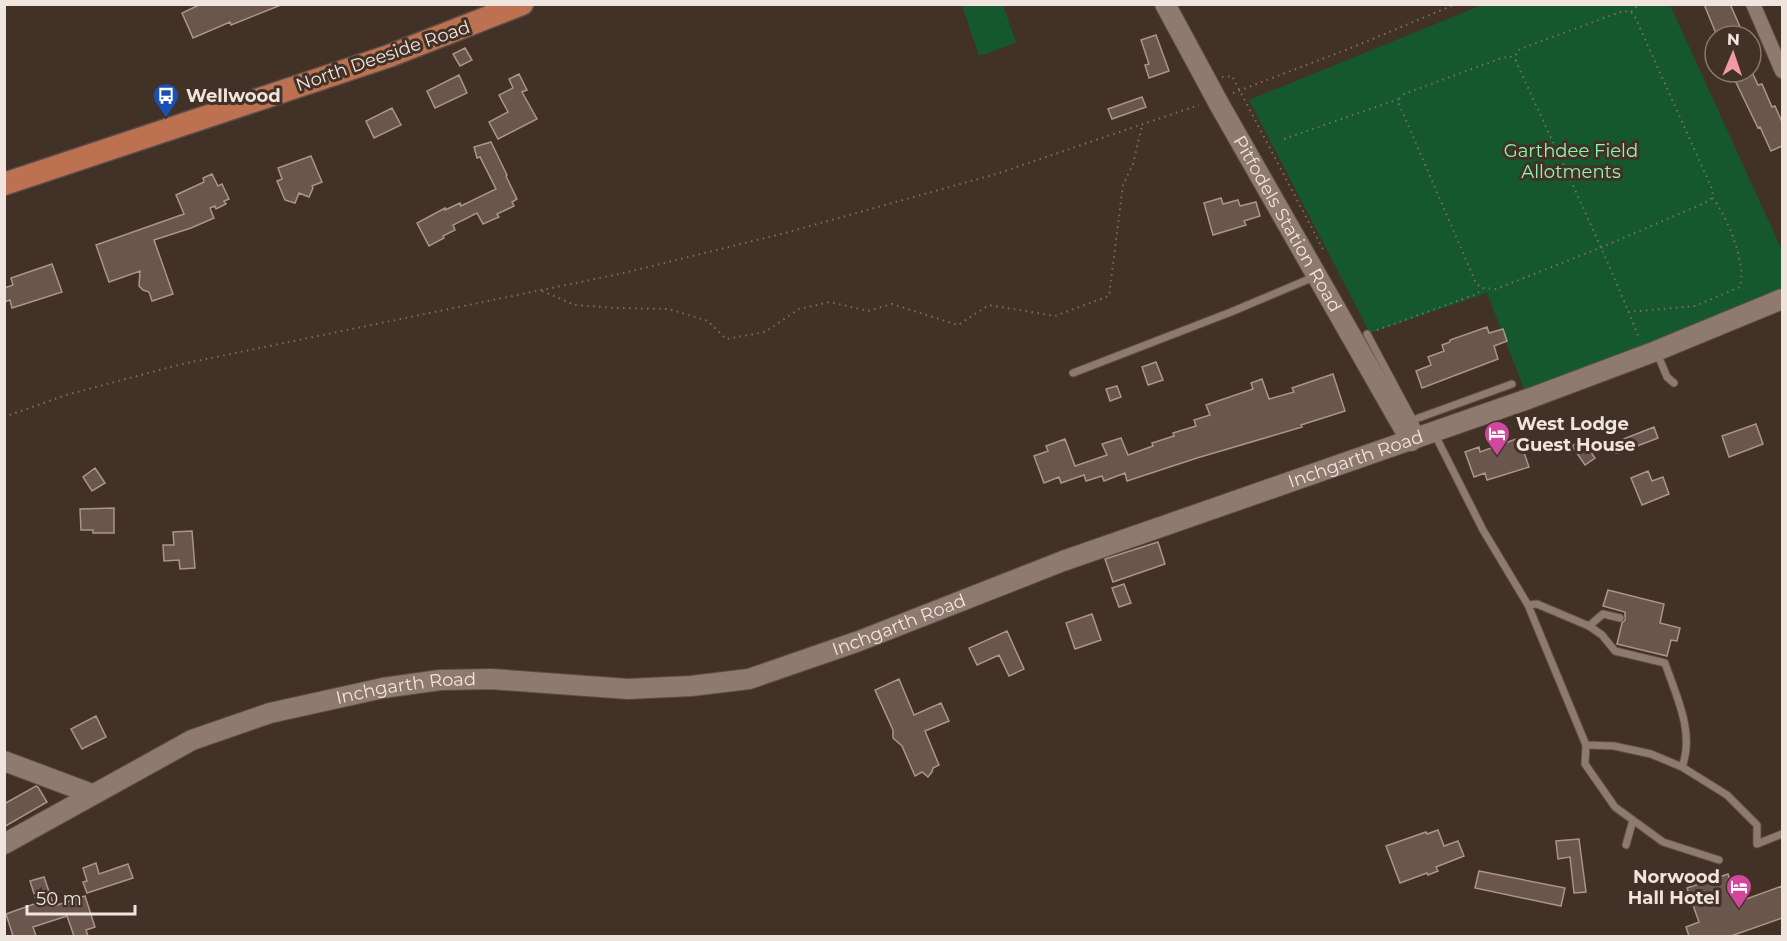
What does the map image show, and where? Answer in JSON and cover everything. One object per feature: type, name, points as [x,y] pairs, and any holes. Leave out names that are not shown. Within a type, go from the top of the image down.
[{"type":"main road","name":"North Deeside Road","points":[[4,184],[389,56],[522,4]]},
{"type":"street","name":"Pitfodels Station Road","points":[[1165,4],[1316,276],[1420,433]]},
{"type":"street","points":[[1753,4],[1782,71]]},
{"type":"street","name":"Inchgarth Road","points":[[4,844],[192,740],[270,713],[383,688],[440,680],[490,679],[628,689],[691,686],[749,678],[859,641],[1063,561],[1651,353],[1782,299]]},
{"type":"street","points":[[4,761],[92,794]]},
{"type":"lane","points":[[1073,373],[1231,312],[1316,276]]},
{"type":"lane","points":[[1367,334],[1420,433],[1528,605],[1586,745],[1585,764],[1615,807],[1663,842],[1719,860]]},
{"type":"lane","points":[[1651,353],[1667,377],[1674,383]]},
{"type":"lane","points":[[1420,433],[1512,384]]},
{"type":"lane","points":[[1528,605],[1537,603],[1589,626],[1602,635],[1615,651],[1665,663],[1686,725],[1685,757],[1682,767]]},
{"type":"lane","points":[[1589,626],[1603,615],[1620,618]]},
{"type":"lane","points":[[1586,745],[1614,746],[1652,754],[1682,767],[1727,795],[1757,825],[1757,844],[1782,834]]},
{"type":"lane","points":[[1626,845],[1633,820]]},
{"type":"path","points":[[4,417],[66,395],[182,364],[636,271],[887,206],[996,174],[1219,100],[1456,4]]},
{"type":"path","points":[[1631,12],[1639,4]]},
{"type":"path","points":[[1399,99],[1399,104],[1476,283],[1482,288],[1496,289],[1600,248],[1709,201],[1712,197],[1713,191],[1631,12],[1623,11],[1520,49],[1516,54],[1516,61],[1600,248],[1628,312],[1651,353]]},
{"type":"path","points":[[1284,139],[1399,99],[1404,94],[1499,59],[1510,56],[1516,61]]},
{"type":"path","points":[[1240,90],[1328,260]]},
{"type":"path","points":[[542,291],[575,305],[616,309],[669,309],[708,321],[726,339],[765,332],[799,309],[830,302],[868,311],[892,304],[958,326],[989,305],[1055,316],[1109,296],[1123,185],[1133,164],[1143,125]]},
{"type":"path","points":[[1628,312],[1695,306],[1740,287],[1743,279],[1739,255],[1726,220],[1712,197]]},
{"type":"path","points":[[1367,334],[1477,294],[1482,288]]},
{"type":"green space","points":[[962,5],[1003,5],[1016,43],[979,56]]},
{"type":"green space","name":"Garthdee Field Allotments","points":[[1482,5],[1670,5],[1703,77],[1703,84],[1706,84],[1782,250],[1782,299],[1528,399],[1487,293],[1370,333],[1249,100]]},
{"type":"building","points":[[201,4],[281,5],[231,25],[230,22],[193,38],[182,13]]},
{"type":"building","points":[[1704,4],[1730,4],[1739,24],[1712,24]]},
{"type":"building","points":[[1156,35],[1169,71],[1149,78],[1145,65],[1149,64],[1141,40]]},
{"type":"building","points":[[465,48],[472,60],[460,66],[453,54]]},
{"type":"building","points":[[519,74],[527,90],[522,92],[537,119],[498,139],[489,122],[508,112],[499,95],[513,88],[509,79]]},
{"type":"building","points":[[459,75],[467,93],[435,108],[427,91]]},
{"type":"building","points":[[1737,84],[1762,84],[1772,107],[1775,106],[1782,122],[1782,146],[1771,151],[1760,127],[1758,128]]},
{"type":"building","points":[[1142,97],[1146,107],[1112,119],[1108,109]]},
{"type":"building","points":[[392,108],[401,125],[374,138],[366,121]]},
{"type":"building","points":[[491,142],[517,199],[512,202],[514,206],[497,214],[499,217],[483,224],[477,213],[453,225],[455,230],[429,246],[417,223],[445,208],[445,210],[460,203],[461,206],[496,189],[480,157],[477,158],[474,147]]},
{"type":"building","points":[[311,156],[322,182],[312,186],[309,197],[299,193],[295,203],[285,200],[277,181],[282,179],[278,168]]},
{"type":"building","points":[[212,174],[218,186],[222,184],[229,199],[224,201],[226,204],[216,209],[215,206],[210,208],[214,218],[154,240],[173,294],[152,301],[149,292],[139,286],[140,271],[109,282],[96,245],[184,214],[176,195],[204,182],[203,178]]},
{"type":"building","points":[[1221,198],[1223,204],[1238,200],[1240,206],[1256,202],[1260,216],[1244,221],[1246,225],[1213,235],[1204,203]]},
{"type":"building","points":[[52,264],[62,292],[12,308],[10,300],[4,302],[4,288],[13,285],[11,278]]},
{"type":"building","points":[[1487,327],[1489,333],[1503,329],[1507,341],[1494,346],[1498,359],[1422,388],[1416,371],[1431,365],[1428,357],[1444,351],[1442,345],[1450,340]]},
{"type":"building","points":[[1156,362],[1163,380],[1148,385],[1142,367]]},
{"type":"building","points":[[1333,374],[1345,411],[1301,425],[1302,427],[1127,481],[1125,473],[1104,481],[1102,476],[1086,481],[1084,475],[1061,483],[1059,477],[1044,483],[1034,456],[1048,451],[1046,446],[1065,439],[1075,466],[1107,455],[1102,444],[1121,438],[1128,455],[1153,446],[1152,443],[1174,436],[1173,433],[1196,426],[1194,420],[1210,415],[1206,405],[1253,389],[1251,383],[1262,379],[1269,399],[1294,392],[1292,388]]},
{"type":"building","points":[[1117,386],[1121,397],[1110,401],[1106,389]]},
{"type":"building","points":[[1756,424],[1763,444],[1729,457],[1722,436]]},
{"type":"building","points":[[1654,427],[1658,438],[1614,453],[1611,444]]},
{"type":"building","name":"West Lodge Guest House","points":[[1519,438],[1529,467],[1487,480],[1485,473],[1474,477],[1465,452],[1479,447],[1480,452]]},
{"type":"building","points":[[1582,439],[1595,458],[1585,465],[1572,446]]},
{"type":"building","points":[[95,468],[105,483],[92,491],[83,477]]},
{"type":"building","points":[[1648,471],[1652,481],[1663,477],[1669,494],[1642,505],[1631,478]]},
{"type":"building","points":[[114,508],[114,533],[93,533],[93,530],[81,530],[80,509]]},
{"type":"building","points":[[192,531],[195,568],[180,569],[179,560],[164,561],[163,545],[174,545],[173,532]]},
{"type":"building","points":[[1158,542],[1165,564],[1113,582],[1105,559]]},
{"type":"building","points":[[1124,584],[1131,603],[1119,607],[1112,588]]},
{"type":"building","points":[[1608,590],[1664,604],[1660,623],[1680,628],[1677,641],[1671,640],[1667,656],[1617,644],[1622,623],[1625,620],[1625,612],[1603,606]]},
{"type":"building","points":[[1092,614],[1101,640],[1075,649],[1066,623]]},
{"type":"building","points":[[1007,631],[1024,669],[1009,676],[999,655],[977,665],[969,648]]},
{"type":"building","points":[[899,679],[914,715],[941,703],[949,721],[925,731],[939,765],[933,768],[928,777],[922,772],[915,776],[902,746],[893,738],[893,730],[875,690]]},
{"type":"building","points":[[96,716],[106,737],[82,749],[71,729]]},
{"type":"building","points":[[36,786],[47,802],[4,827],[4,804]]},
{"type":"building","points":[[1438,830],[1444,846],[1458,841],[1464,856],[1436,867],[1438,871],[1400,883],[1386,846]]},
{"type":"building","points":[[1579,839],[1586,892],[1574,893],[1570,857],[1558,859],[1556,841]]},
{"type":"building","points":[[96,863],[99,874],[128,864],[133,878],[87,893],[83,882],[87,881],[83,868]]},
{"type":"building","points":[[1479,871],[1565,888],[1561,906],[1475,888]]},
{"type":"building","name":"Norwood Hall Hotel","points":[[1728,874],[1738,902],[1782,886],[1782,918],[1731,936],[1689,936],[1686,927],[1699,922],[1687,888]]},
{"type":"building","points":[[44,877],[54,906],[85,896],[95,927],[86,930],[88,936],[74,936],[67,916],[33,927],[36,936],[13,936],[6,914],[37,903],[30,881]]},
{"type":"place","name":"Wellwood","points":[[166,119]]},
{"type":"place","name":"West Lodge Guest House","points":[[1497,457]]},
{"type":"place","name":"Norwood Hall Hotel","points":[[1739,910]]}]
